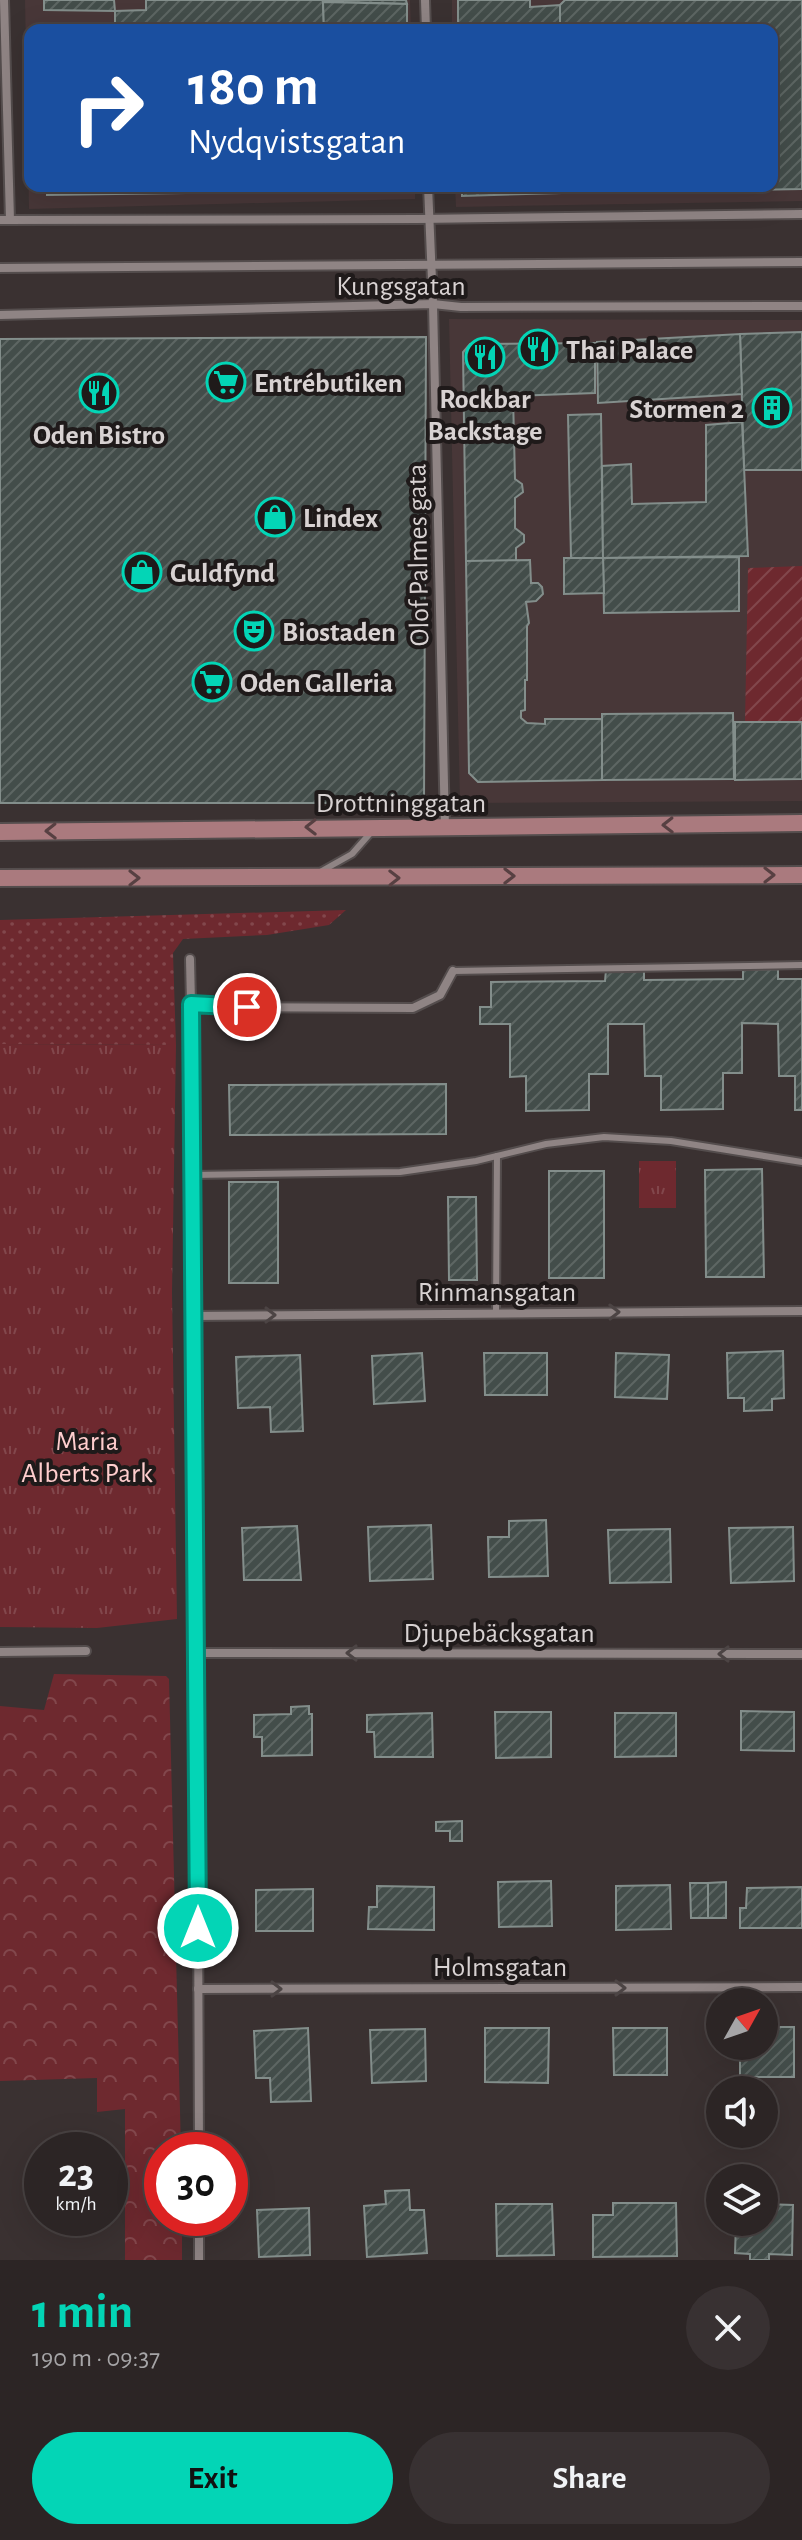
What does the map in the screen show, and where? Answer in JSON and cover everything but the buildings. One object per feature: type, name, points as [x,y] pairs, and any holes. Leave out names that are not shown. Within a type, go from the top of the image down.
[{"type":"street","points":[[4,0],[10,220]]},
{"type":"street","points":[[425,0],[426,24]]},
{"type":"street","name":"Olof Palmes gata","points":[[428,192],[435,363],[445,828]]},
{"type":"street","points":[[0,220],[802,214]]},
{"type":"street","name":"Kungsgatan","points":[[0,268],[802,262]]},
{"type":"street","name":"Kungsgatan","points":[[0,315],[433,304],[461,307],[802,306]]},
{"type":"street","name":"Drottninggatan","points":[[0,832],[802,823]]},
{"type":"street","points":[[0,878],[802,875]]},
{"type":"street","points":[[190,959],[199,2132]]},
{"type":"street","points":[[191,1004],[219,1007],[413,1008],[440,995],[453,971]]},
{"type":"street","name":"Rinmansgatan","points":[[192,1316],[802,1311]]},
{"type":"street","points":[[0,1652],[86,1651]]},
{"type":"street","name":"Djupebäcksgatan","points":[[196,1653],[802,1654]]},
{"type":"street","name":"Holmsgatan","points":[[198,1989],[802,1987]]},
{"type":"street","points":[[199,2236],[199,2260]]},
{"type":"lane","points":[[306,878],[352,854],[375,826]]},
{"type":"lane","points":[[453,971],[802,965]]},
{"type":"lane","points":[[192,1175],[400,1172],[497,1156],[546,1144],[604,1137],[671,1141],[802,1162]]},
{"type":"lane","points":[[496,1313],[497,1156]]},
{"type":"shaded area","points":[[25,0],[410,0],[411,24],[25,24]]},
{"type":"shaded area","points":[[452,0],[802,0],[802,201],[456,207],[455,192],[778,192],[778,24],[452,24]]},
{"type":"shaded area","points":[[29,192],[415,192],[415,199],[29,209]]},
{"type":"shaded area","points":[[449,319],[802,320],[802,801],[460,803]]},
{"type":"green space","points":[[802,566],[802,722],[745,722],[748,568]]},
{"type":"green space","points":[[346,910],[329,925],[267,935],[183,939],[173,953],[176,1045],[0,1044],[0,920]]},
{"type":"green space","name":"Maria Alberts Park","points":[[0,1044],[176,1045],[172,1293],[177,1619],[97,1628],[0,1627]]},
{"type":"green space","points":[[639,1161],[676,1161],[676,1208],[639,1208]]},
{"type":"green space","points":[[54,1674],[166,1676],[169,1679],[181,2132],[144,2132],[144,2236],[182,2236],[182,2260],[125,2260],[125,2236],[128,2236],[128,2132],[125,2132],[125,2109],[97,2112],[97,2078],[0,2081],[0,1706],[44,1710]]},
{"type":"place","name":"Thai Palace","points":[[538,349]]},
{"type":"place","name":"Rockbar Backstage","points":[[485,357]]},
{"type":"place","name":"Entrébutiken","points":[[226,382]]},
{"type":"place","name":"Oden Bistro","points":[[99,393]]},
{"type":"place","name":"Stormen 2","points":[[772,408]]},
{"type":"place","name":"Lindex","points":[[275,517]]},
{"type":"place","name":"Guldfynd","points":[[142,572]]},
{"type":"place","name":"Biostaden","points":[[254,631]]},
{"type":"place","name":"Oden Galleria","points":[[212,682]]},
{"type":"route","points":[[198,1928],[191,1004],[247,1007]]}]
